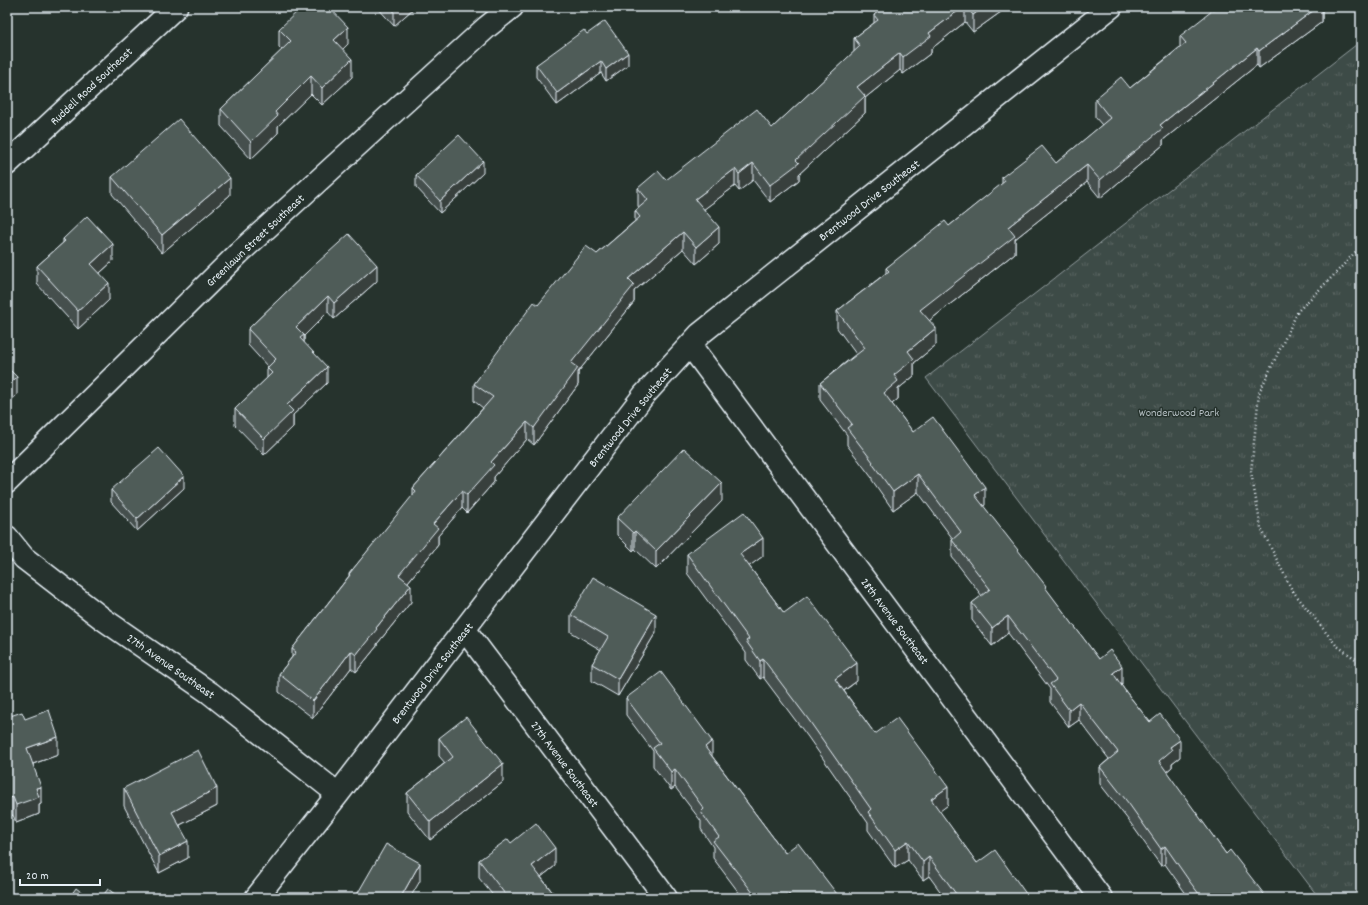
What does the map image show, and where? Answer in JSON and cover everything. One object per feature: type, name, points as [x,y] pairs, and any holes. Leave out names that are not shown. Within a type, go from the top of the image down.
[{"type":"street","name":"Ruddell Road Southeast","points":[[7,164],[176,7]]},
{"type":"street","name":"Greenlawn Street Southeast","points":[[7,482],[239,253],[512,7]]},
{"type":"street","name":"Brentwood Drive Southeast","points":[[256,898],[465,630],[644,395],[700,334],[1111,7]]},
{"type":"street","name":"28th Avenue Southeast","points":[[690,345],[1101,898]]},
{"type":"street","name":"27th Avenue Southeast","points":[[7,536],[24,558],[103,619],[210,693],[338,794]]},
{"type":"street","name":"27th Avenue Southeast","points":[[465,630],[666,898]]},
{"type":"path","points":[[1361,246],[1298,311],[1259,393],[1252,472],[1261,528],[1292,590],[1336,644],[1361,664]]},
{"type":"green space","name":"Wonderwood Park","points":[[1361,41],[1361,898],[1319,898],[926,378]]},
{"type":"building","points":[[302,7],[329,7],[348,27],[334,40],[352,59],[322,88],[311,76],[275,112],[278,116],[251,142],[221,109],[291,41],[279,29]]},
{"type":"building","points":[[884,7],[963,7],[929,33],[931,36],[903,57],[900,53],[857,87],[865,96],[796,160],[799,163],[770,185],[753,163],[739,174],[735,169],[695,199],[719,227],[696,247],[683,232],[628,279],[634,285],[571,363],[578,368],[534,428],[527,422],[491,462],[494,465],[467,495],[462,491],[433,524],[438,528],[399,575],[411,585],[356,655],[351,651],[313,701],[279,674],[296,652],[292,649],[350,575],[349,574],[416,491],[413,488],[493,397],[474,384],[534,302],[538,305],[586,246],[597,254],[640,217],[635,211],[648,200],[638,188],[658,171],[666,180],[757,109],[772,128],[860,46],[854,38],[878,20],[874,15]]},
{"type":"building","points":[[967,7],[984,7],[973,15]]},
{"type":"building","points":[[1217,7],[1318,7],[1259,51],[1257,48],[1160,125],[1163,128],[1100,180],[1087,165],[1008,227],[1015,236],[920,310],[936,328],[908,351],[914,359],[894,375],[898,381],[884,393],[913,432],[933,417],[985,487],[975,495],[1046,586],[1045,587],[1099,659],[1110,650],[1122,666],[1113,673],[1126,692],[1150,722],[1160,714],[1180,740],[1170,747],[1172,750],[1159,761],[1226,854],[1230,850],[1267,898],[1202,898],[1165,846],[1161,849],[1100,767],[1118,752],[1079,702],[1069,710],[1050,684],[1056,680],[1008,616],[992,628],[972,603],[990,589],[952,540],[961,532],[918,474],[893,492],[872,463],[873,462],[847,428],[852,424],[820,383],[865,348],[837,311],[889,271],[886,268],[945,221],[949,226],[1005,181],[1002,177],[1042,146],[1056,163],[1110,118],[1095,99],[1121,77],[1130,88],[1186,43],[1180,36]]},
{"type":"building","points":[[605,21],[628,53],[606,69],[601,61],[557,93],[536,65],[584,30],[587,34]]},
{"type":"building","points":[[179,119],[230,178],[162,235],[112,177]]},
{"type":"building","points":[[459,135],[483,161],[440,201],[416,175]]},
{"type":"building","points":[[87,216],[113,244],[91,264],[109,283],[78,311],[37,266],[65,241],[63,239]]},
{"type":"building","points":[[349,234],[377,265],[334,303],[328,296],[296,327],[304,335],[300,338],[327,367],[287,405],[293,411],[264,439],[235,409],[272,373],[267,368],[276,359],[248,329]]},
{"type":"building","points":[[7,367],[17,377],[7,386]]},
{"type":"building","points":[[159,448],[184,476],[137,519],[111,490]]},
{"type":"building","points":[[684,448],[722,483],[656,551],[635,531],[633,533],[617,518]]},
{"type":"building","points":[[744,512],[763,538],[740,554],[784,613],[807,596],[857,663],[835,679],[875,734],[897,718],[948,787],[931,799],[977,863],[995,850],[1029,898],[959,898],[929,857],[923,862],[908,841],[895,850],[868,812],[871,809],[808,719],[763,659],[760,661],[746,641],[749,639],[687,554]]},
{"type":"building","points":[[593,577],[656,614],[618,679],[592,664],[608,637],[571,615]]},
{"type":"building","points":[[661,672],[712,741],[705,747],[785,853],[798,843],[840,898],[792,898],[789,894],[783,898],[757,898],[713,841],[719,837],[701,812],[704,809],[675,769],[671,772],[653,748],[660,743],[626,698]]},
{"type":"building","points":[[49,710],[58,737],[27,748],[41,787],[36,788],[39,797],[16,805],[13,797],[7,799],[7,717],[22,712],[25,719]]},
{"type":"building","points":[[466,717],[503,764],[430,822],[407,793],[453,757],[439,738]]},
{"type":"building","points":[[198,750],[217,788],[172,812],[188,841],[159,856],[124,788]]},
{"type":"building","points":[[536,823],[555,848],[532,866],[557,898],[508,898],[479,860],[508,839],[511,843]]},
{"type":"building","points":[[386,844],[420,863],[402,895],[407,898],[355,898]]},
{"type":"building","points":[[76,888],[89,898],[69,898]]},
{"type":"building","points":[[108,889],[120,898],[101,898]]}]
